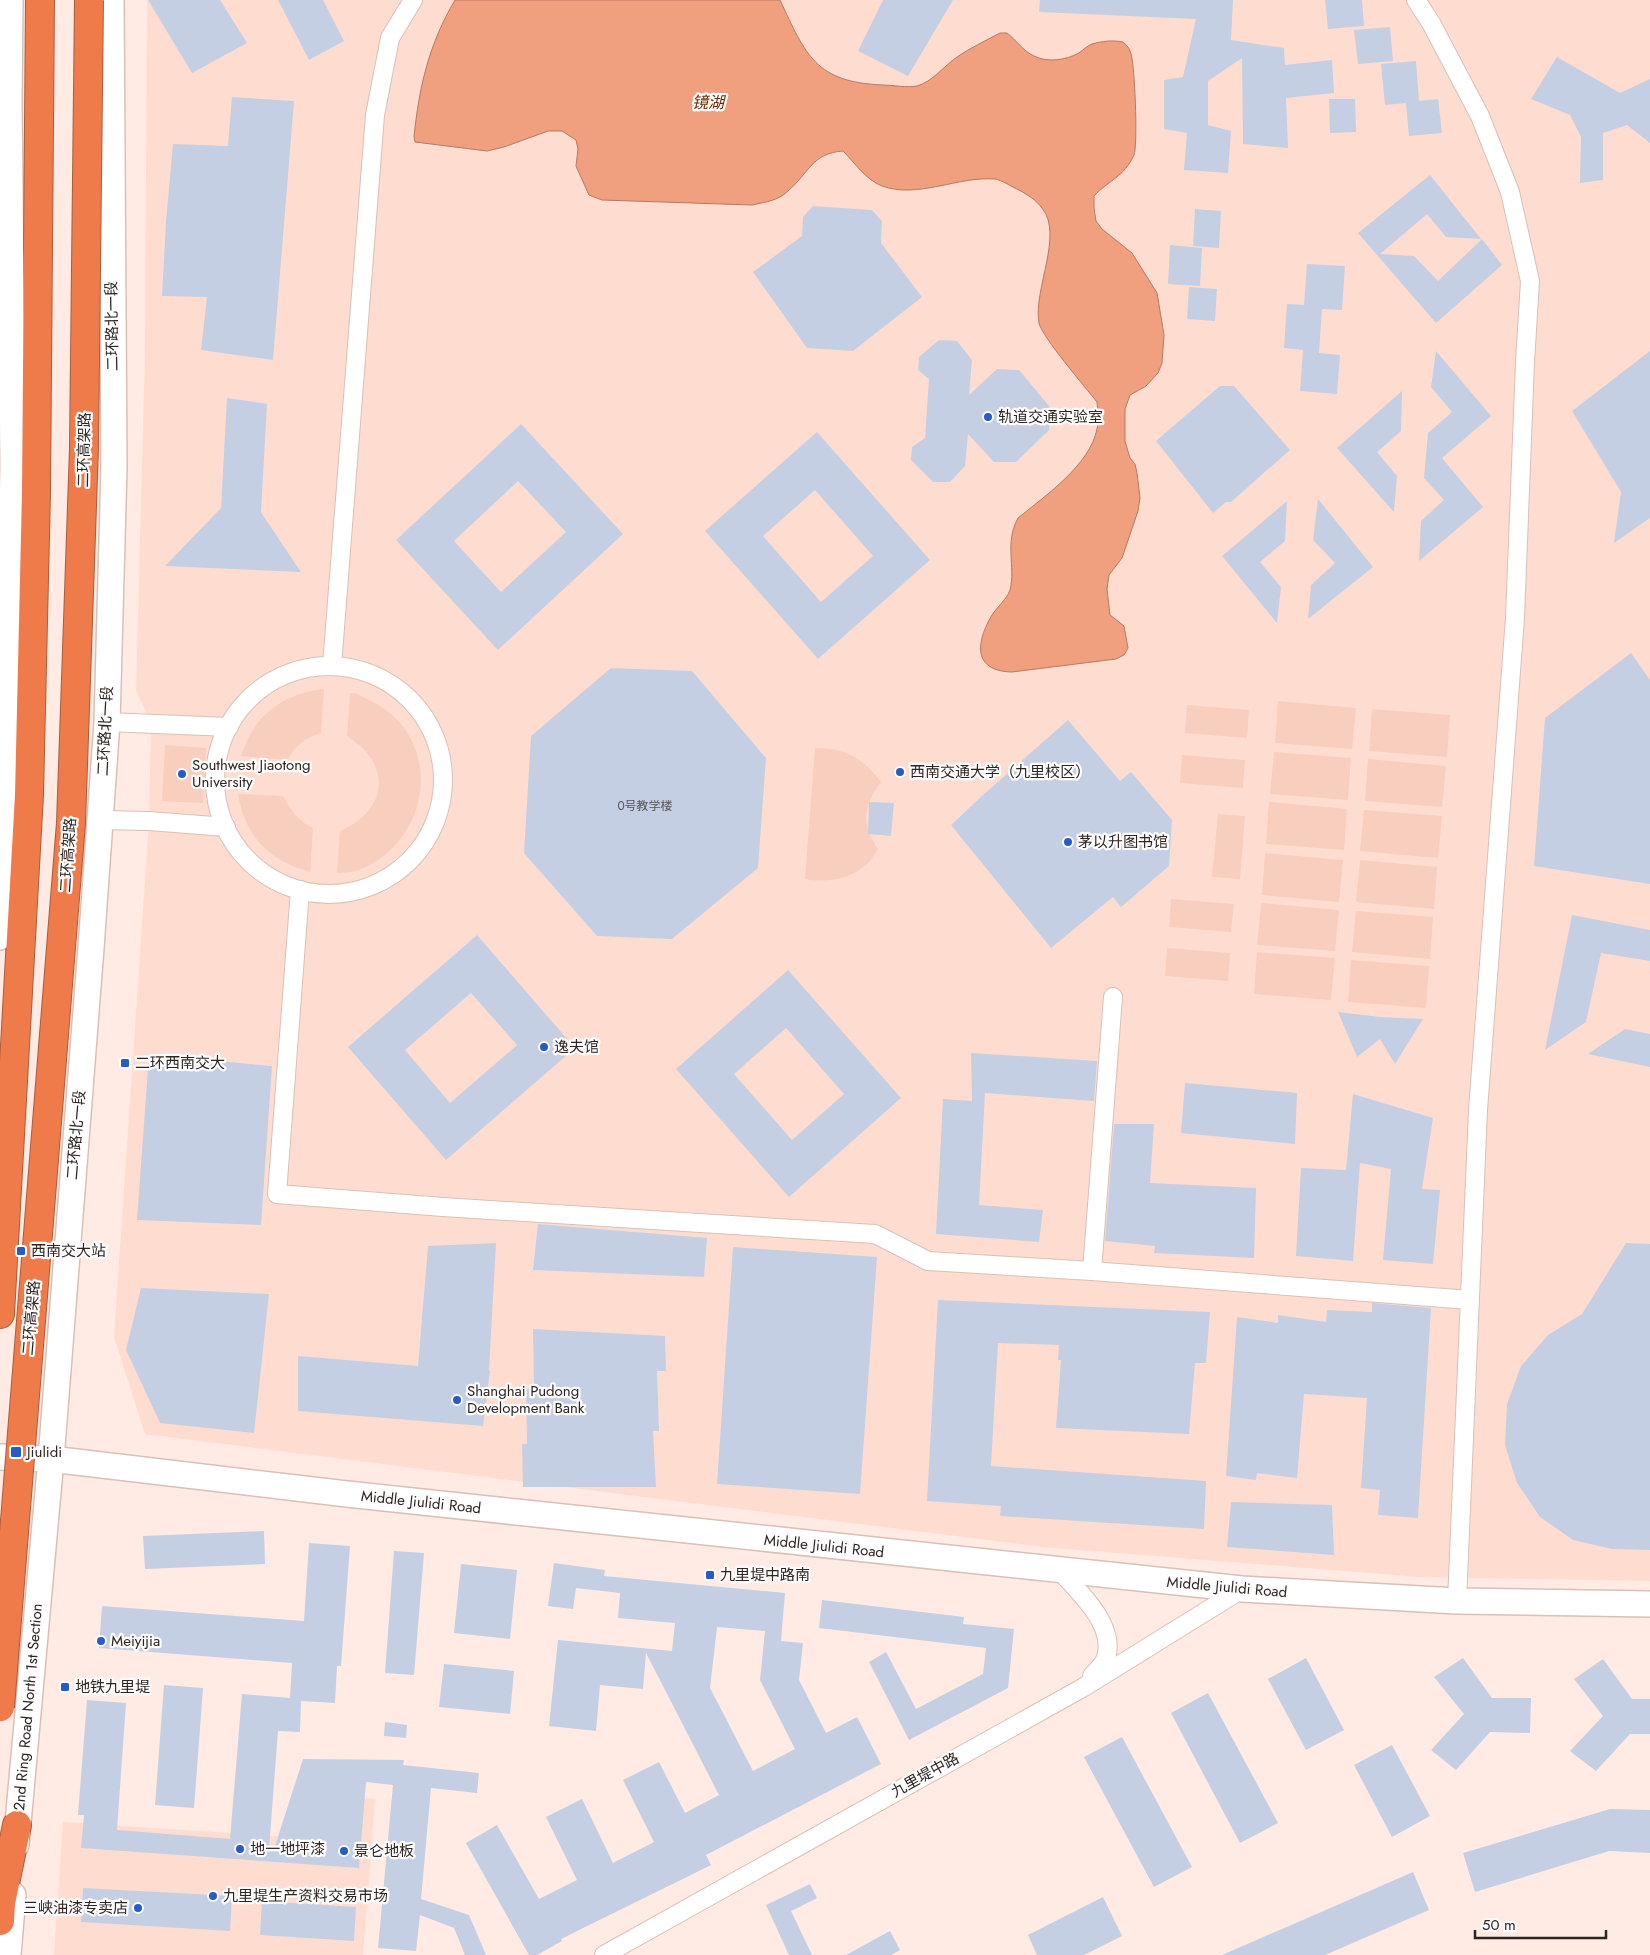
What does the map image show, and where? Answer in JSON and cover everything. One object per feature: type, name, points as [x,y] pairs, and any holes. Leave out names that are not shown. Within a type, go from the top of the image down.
[{"type":"highway","name":"二环高架路","points":[[0,1314],[29,795],[36,502],[40,0]]},
{"type":"highway","name":"二环高架路","points":[[0,1707],[71,823],[84,448],[89,0]]},
{"type":"highway","points":[[0,1921],[17,1825]]},
{"type":"main road","name":"二环路北一段","points":[[50,1459],[107,722],[114,467],[111,0]]},
{"type":"main road","points":[[0,937],[13,464],[5,203],[6,14]]},
{"type":"main road","name":"Middle Jiulidi Road","points":[[0,1457],[50,1459],[347,1494],[1242,1589],[1457,1601],[1650,1604]]},
{"type":"main road","name":"2nd Ring Road North 1st Section","points":[[8,1955],[17,1825],[50,1459]]},
{"type":"street","points":[[332,666],[375,115],[390,38],[413,0]]},
{"type":"street","points":[[1416,0],[1431,22],[1480,116],[1510,192],[1530,281],[1515,618],[1478,1110],[1457,1601]]},
{"type":"street","points":[[311,666],[332,666],[350,666],[387,680],[418,706],[437,740],[444,780],[438,815],[431,830],[422,847],[397,873],[365,889],[330,895],[300,890],[262,873],[237,848],[220,816],[214,777],[222,738],[243,704],[274,679],[311,666]]},
{"type":"street","points":[[107,722],[229,727]]},
{"type":"street","points":[[100,820],[149,821],[226,827]]},
{"type":"street","points":[[300,890],[277,1194],[875,1234],[928,1261],[1092,1270],[1470,1300]]},
{"type":"street","points":[[1092,1270],[1113,997]]},
{"type":"street","points":[[1060,1571],[1093,1608],[1107,1638],[1106,1658],[1084,1687]]},
{"type":"street","name":"九里堤中路","points":[[604,1955],[1084,1687],[1242,1589]]},
{"type":"shaded area","name":"西南交通大学（九里校区）","points":[[147,0],[1650,0],[1650,1581],[1419,1577],[1043,1547],[145,1434],[114,1337],[149,821],[151,722],[136,691],[145,354]]},
{"type":"shaded area","points":[[324,689],[321,733],[301,743],[287,760],[241,756],[254,729],[272,709],[295,696]]},
{"type":"shaded area","points":[[350,693],[355,693],[382,708],[404,728],[415,748],[420,768],[420,789],[416,809],[407,829],[395,846],[378,860],[359,870],[337,873],[340,831],[356,822],[368,811],[376,799],[379,786],[372,760],[362,747],[347,736]]},
{"type":"shaded area","points":[[1278,701],[1356,708],[1352,749],[1275,743]]},
{"type":"shaded area","points":[[1187,705],[1249,710],[1247,738],[1185,733]]},
{"type":"shaded area","points":[[1372,709],[1450,715],[1447,757],[1369,751]]},
{"type":"shaded area","points":[[165,745],[206,748],[203,803],[162,801]]},
{"type":"shaded area","points":[[815,748],[836,750],[852,756],[867,767],[881,782],[875,790],[866,815],[869,832],[878,849],[868,863],[852,874],[837,879],[821,881],[805,879]]},
{"type":"shaded area","points":[[1274,752],[1351,758],[1348,800],[1270,794]]},
{"type":"shaded area","points":[[1182,755],[1245,760],[1243,788],[1180,783]]},
{"type":"shaded area","points":[[1368,759],[1446,766],[1442,807],[1365,801]]},
{"type":"shaded area","points":[[238,794],[283,796],[295,815],[313,828],[310,872],[282,861],[261,844],[246,822]]},
{"type":"shaded area","points":[[1269,802],[1347,809],[1344,850],[1266,844]]},
{"type":"shaded area","points":[[1364,810],[1442,816],[1438,858],[1360,851]]},
{"type":"shaded area","points":[[1218,814],[1245,816],[1240,879],[1212,877]]},
{"type":"shaded area","points":[[1265,853],[1343,860],[1339,902],[1262,895]]},
{"type":"shaded area","points":[[1360,860],[1437,867],[1434,909],[1356,902]]},
{"type":"shaded area","points":[[1171,899],[1234,904],[1231,932],[1169,927]]},
{"type":"shaded area","points":[[1261,903],[1339,910],[1335,951],[1257,945]]},
{"type":"shaded area","points":[[1356,911],[1433,917],[1430,959],[1352,952]]},
{"type":"shaded area","points":[[1167,948],[1230,953],[1228,981],[1165,976]]},
{"type":"shaded area","points":[[1257,952],[1335,958],[1331,1000],[1254,994]]},
{"type":"shaded area","points":[[1351,960],[1429,966],[1426,1008],[1348,1002]]},
{"type":"shaded area","name":"九里堤生产资料交易市场","points":[[307,1795],[375,1799],[363,1955],[54,1955],[63,1822],[292,1837]]},
{"type":"water","name":"镜湖","points":[[455,0],[780,0],[806,51],[828,72],[860,83],[904,87],[917,86],[928,81],[957,57],[1000,33],[1007,33],[1030,54],[1039,58],[1057,60],[1079,53],[1090,45],[1100,42],[1123,42],[1132,57],[1135,85],[1136,136],[1134,155],[1126,168],[1094,196],[1094,208],[1096,221],[1102,229],[1132,253],[1157,293],[1164,335],[1162,363],[1158,373],[1146,386],[1130,395],[1125,409],[1125,441],[1130,458],[1135,464],[1140,498],[1138,511],[1122,558],[1109,575],[1107,589],[1110,615],[1124,626],[1128,648],[1124,655],[1116,659],[1012,672],[990,666],[984,661],[981,653],[983,635],[987,625],[1010,590],[1012,537],[1018,518],[1053,490],[1076,467],[1086,455],[1093,442],[1098,426],[1097,402],[1056,350],[1039,323],[1038,309],[1050,233],[1048,219],[1037,203],[1019,190],[995,179],[981,179],[910,190],[882,186],[866,175],[843,151],[824,156],[818,160],[780,197],[752,205],[602,200],[589,195],[576,166],[578,149],[576,140],[562,131],[548,131],[487,151],[415,142],[414,137],[422,83],[438,33]]},
{"type":"building","points":[[148,0],[220,0],[247,43],[192,73]]},
{"type":"building","points":[[278,0],[323,0],[344,41],[309,60]]},
{"type":"building","points":[[883,0],[953,0],[908,76],[858,51]]},
{"type":"building","points":[[1040,0],[1233,0],[1231,40],[1284,48],[1285,65],[1332,60],[1334,93],[1286,98],[1288,148],[1243,144],[1242,58],[1208,81],[1208,125],[1231,131],[1228,173],[1184,170],[1187,133],[1164,129],[1164,80],[1183,77],[1196,19],[1039,12]]},
{"type":"building","points":[[1325,0],[1362,0],[1364,26],[1328,29]]},
{"type":"building","points":[[1390,27],[1393,61],[1358,64],[1354,30]]},
{"type":"building","points":[[1557,57],[1620,93],[1650,79],[1650,143],[1627,125],[1603,133],[1603,180],[1580,183],[1581,137],[1570,115],[1531,99]]},
{"type":"building","points":[[1416,61],[1419,101],[1438,99],[1442,133],[1409,136],[1406,103],[1385,105],[1381,64]]},
{"type":"building","points":[[232,97],[294,101],[273,360],[201,350],[207,297],[162,296],[173,144],[228,146]]},
{"type":"building","points":[[1329,99],[1355,99],[1356,132],[1330,133]]},
{"type":"building","points":[[1430,175],[1481,239],[1446,237],[1427,214],[1380,254],[1414,256],[1438,281],[1482,239],[1502,265],[1436,323],[1358,233]]},
{"type":"building","points":[[813,206],[872,210],[882,221],[881,243],[922,297],[853,351],[807,348],[753,272],[802,236],[803,217]]},
{"type":"building","points":[[1195,209],[1221,211],[1219,248],[1193,246]]},
{"type":"building","points":[[1170,245],[1202,248],[1200,286],[1168,284]]},
{"type":"building","points":[[1307,264],[1345,266],[1342,310],[1322,309],[1319,353],[1340,355],[1337,394],[1300,391],[1303,350],[1284,348],[1287,304],[1304,305]]},
{"type":"building","points":[[1189,287],[1217,289],[1215,321],[1187,319]]},
{"type":"building","name":"轨道交通实验室","points":[[939,340],[957,341],[972,360],[969,395],[997,369],[1019,370],[1050,407],[1049,430],[1016,462],[994,462],[968,434],[965,466],[950,482],[933,482],[911,460],[912,447],[925,438],[929,379],[918,370],[919,357]]},
{"type":"building","points":[[1436,351],[1491,416],[1442,458],[1483,507],[1419,561],[1421,521],[1444,500],[1424,478],[1428,433],[1452,412],[1431,387]]},
{"type":"building","points":[[1650,351],[1650,518],[1614,543],[1621,492],[1572,411]]},
{"type":"building","points":[[1220,386],[1234,386],[1290,450],[1231,502],[1226,502],[1213,513],[1156,441]]},
{"type":"building","points":[[1402,391],[1401,431],[1377,452],[1397,476],[1394,512],[1337,448]]},
{"type":"building","points":[[227,398],[267,404],[261,512],[301,572],[165,566],[221,508]]},
{"type":"building","points":[[521,424],[623,534],[498,650],[396,540]],"holes":[[[518,481],[566,532],[501,592],[454,541]]]},
{"type":"building","points":[[817,432],[930,560],[818,659],[705,531]],"holes":[[[815,490],[873,556],[821,602],[763,536]]]},
{"type":"building","points":[[1318,499],[1373,567],[1308,619],[1311,585],[1335,563],[1313,540]]},
{"type":"building","points":[[1287,501],[1285,541],[1260,562],[1281,587],[1277,623],[1222,556]]},
{"type":"building","points":[[1631,653],[1650,680],[1650,884],[1534,866],[1545,718]]},
{"type":"building","points":[[611,668],[692,671],[766,758],[758,868],[672,939],[597,936],[524,853],[531,736]]},
{"type":"building","name":"茅以升图书馆","points":[[1068,720],[1120,781],[1131,772],[1172,820],[1169,866],[1121,907],[1113,897],[1051,948],[951,825]]},
{"type":"building","points":[[869,802],[894,803],[891,836],[868,834]]},
{"type":"building","points":[[1572,915],[1650,930],[1650,961],[1601,953],[1586,1022],[1545,1050]]},
{"type":"building","name":"逸夫馆","points":[[477,935],[575,1048],[446,1160],[348,1047]],"holes":[[[471,993],[517,1045],[450,1103],[405,1050]]]},
{"type":"building","points":[[788,970],[901,1098],[789,1197],[676,1069]],"holes":[[[786,1028],[844,1094],[792,1140],[734,1074]]]},
{"type":"building","points":[[1338,1012],[1380,1017],[1423,1019],[1395,1064],[1380,1039],[1357,1057]]},
{"type":"building","points":[[1625,1029],[1650,1034],[1650,1067],[1588,1054]]},
{"type":"building","points":[[971,1053],[1097,1061],[1094,1101],[985,1093],[979,1205],[1043,1210],[1039,1242],[936,1234],[943,1099],[972,1101]]},
{"type":"building","points":[[149,1055],[272,1066],[261,1225],[137,1220]]},
{"type":"building","points":[[1185,1083],[1297,1093],[1295,1144],[1181,1133]]},
{"type":"building","points":[[1353,1094],[1433,1118],[1422,1189],[1440,1190],[1433,1264],[1383,1260],[1391,1169],[1360,1163],[1353,1261],[1296,1256],[1301,1168],[1346,1170]]},
{"type":"building","points":[[1114,1124],[1154,1124],[1150,1183],[1256,1188],[1254,1258],[1154,1253],[1155,1246],[1105,1241]]},
{"type":"building","points":[[538,1224],[707,1238],[704,1277],[533,1270]]},
{"type":"building","points":[[496,1243],[490,1371],[483,1426],[298,1411],[298,1356],[418,1366],[428,1246]]},
{"type":"building","points":[[1626,1243],[1650,1244],[1650,1550],[1612,1549],[1573,1540],[1540,1517],[1517,1483],[1505,1445],[1507,1404],[1521,1366],[1548,1335],[1582,1314]]},
{"type":"building","points":[[733,1247],[877,1257],[860,1494],[717,1484]]},
{"type":"building","points":[[141,1288],[269,1294],[254,1433],[160,1423],[126,1350]]},
{"type":"building","points":[[938,1300],[1210,1312],[1206,1363],[1195,1363],[1189,1434],[1056,1428],[1061,1360],[1058,1360],[1059,1345],[998,1343],[991,1466],[1206,1481],[1204,1529],[1000,1516],[1001,1506],[927,1501]]},
{"type":"building","points":[[1372,1303],[1431,1308],[1418,1518],[1378,1515],[1380,1490],[1361,1488],[1367,1398],[1304,1394],[1297,1478],[1257,1473],[1256,1480],[1226,1476],[1237,1317],[1278,1323],[1278,1315],[1326,1322],[1327,1310],[1372,1312]]},
{"type":"building","points":[[533,1329],[665,1336],[666,1371],[657,1371],[659,1431],[653,1431],[656,1487],[523,1487],[522,1444],[527,1444],[526,1389],[534,1389]]},
{"type":"building","points":[[1231,1502],[1332,1505],[1334,1555],[1227,1547]]},
{"type":"building","points":[[264,1531],[265,1564],[145,1569],[143,1536]]},
{"type":"building","points":[[309,1543],[350,1546],[341,1666],[337,1666],[335,1703],[301,1701],[300,1732],[278,1731],[269,1849],[274,1849],[303,1759],[404,1760],[403,1765],[479,1773],[477,1793],[431,1788],[421,1899],[469,1915],[486,1955],[465,1955],[454,1928],[420,1915],[416,1951],[378,1948],[393,1785],[366,1782],[359,1868],[81,1848],[84,1815],[78,1815],[87,1700],[126,1703],[117,1830],[230,1839],[242,1694],[290,1698],[292,1663],[99,1648],[102,1606],[304,1621]]},
{"type":"building","points":[[394,1551],[424,1553],[414,1675],[385,1673]]},
{"type":"building","points":[[554,1563],[605,1570],[604,1576],[785,1593],[781,1641],[803,1643],[799,1680],[826,1733],[857,1717],[881,1764],[706,1855],[711,1865],[561,1939],[562,1941],[537,1955],[529,1955],[466,1843],[497,1825],[539,1899],[577,1880],[546,1817],[582,1799],[613,1863],[654,1842],[623,1780],[659,1762],[685,1813],[719,1795],[646,1653],[643,1689],[600,1685],[596,1731],[549,1726],[558,1640],[672,1651],[675,1623],[618,1618],[620,1593],[576,1588],[573,1609],[548,1606]],"holes":[[[717,1627],[765,1631],[760,1680],[795,1749],[753,1771],[710,1688]]]},
{"type":"building","points":[[461,1564],[517,1570],[510,1639],[454,1633]]},
{"type":"building","points":[[822,1600],[964,1617],[963,1624],[1014,1629],[1008,1688],[909,1740],[869,1662],[886,1652],[916,1709],[983,1674],[986,1648],[819,1628]]},
{"type":"building","points":[[1306,1658],[1344,1730],[1306,1750],[1268,1679]]},
{"type":"building","points":[[1463,1658],[1492,1698],[1531,1698],[1530,1733],[1490,1732],[1456,1770],[1431,1750],[1464,1714],[1434,1677]]},
{"type":"building","points":[[1603,1659],[1632,1699],[1650,1699],[1650,1734],[1630,1734],[1596,1771],[1570,1751],[1603,1716],[1574,1679]]},
{"type":"building","points":[[444,1664],[514,1671],[510,1714],[439,1707]]},
{"type":"building","points":[[164,1685],[203,1688],[194,1808],[155,1805]]},
{"type":"building","points":[[1208,1693],[1278,1823],[1240,1843],[1171,1713]]},
{"type":"building","points":[[385,1722],[407,1725],[406,1738],[384,1736]]},
{"type":"building","points":[[1122,1737],[1192,1867],[1154,1887],[1084,1757]]},
{"type":"building","points":[[1392,1745],[1430,1816],[1392,1837],[1354,1765]]},
{"type":"building","points":[[1610,1809],[1650,1810],[1650,1853],[1609,1851],[1475,1892],[1463,1853]]},
{"type":"building","points":[[1413,1872],[1429,1910],[1325,1955],[1222,1955]]},
{"type":"building","points":[[810,1884],[817,1898],[791,1911],[812,1955],[789,1955],[766,1905]]},
{"type":"building","points":[[83,1888],[232,1896],[230,1931],[81,1922]]},
{"type":"building","points":[[1103,1897],[1122,1936],[1084,1955],[1037,1955],[1028,1935]]},
{"type":"building","points":[[262,1901],[356,1907],[354,1941],[260,1935]]},
{"type":"building","points":[[890,1931],[900,1950],[891,1955],[846,1955]]},
{"type":"place","name":"轨道交通实验室","points":[[988,417]]},
{"type":"place","name":"西南交通大学（九里校区）","points":[[900,772]]},
{"type":"place","name":"Southwest Jiaotong University","points":[[182,774]]},
{"type":"place","name":"茅以升图书馆","points":[[1068,842]]},
{"type":"place","name":"逸夫馆","points":[[544,1047]]},
{"type":"place","name":"二环西南交大","points":[[125,1063]]},
{"type":"place","name":"西南交大站","points":[[21,1251]]},
{"type":"place","name":"Shanghai Pudong Development Bank","points":[[457,1400]]},
{"type":"place","name":"Jiulidi","points":[[16,1452]]},
{"type":"place","name":"九里堤中路南","points":[[710,1575]]},
{"type":"place","name":"Meiyijia","points":[[101,1641]]},
{"type":"place","name":"地铁九里堤","points":[[65,1687]]},
{"type":"place","name":"地一地坪漆","points":[[240,1849]]},
{"type":"place","name":"景仑地板","points":[[344,1851]]},
{"type":"place","name":"九里堤生产资料交易市场","points":[[213,1896]]},
{"type":"place","name":"三峡油漆专卖店","points":[[138,1908]]}]
